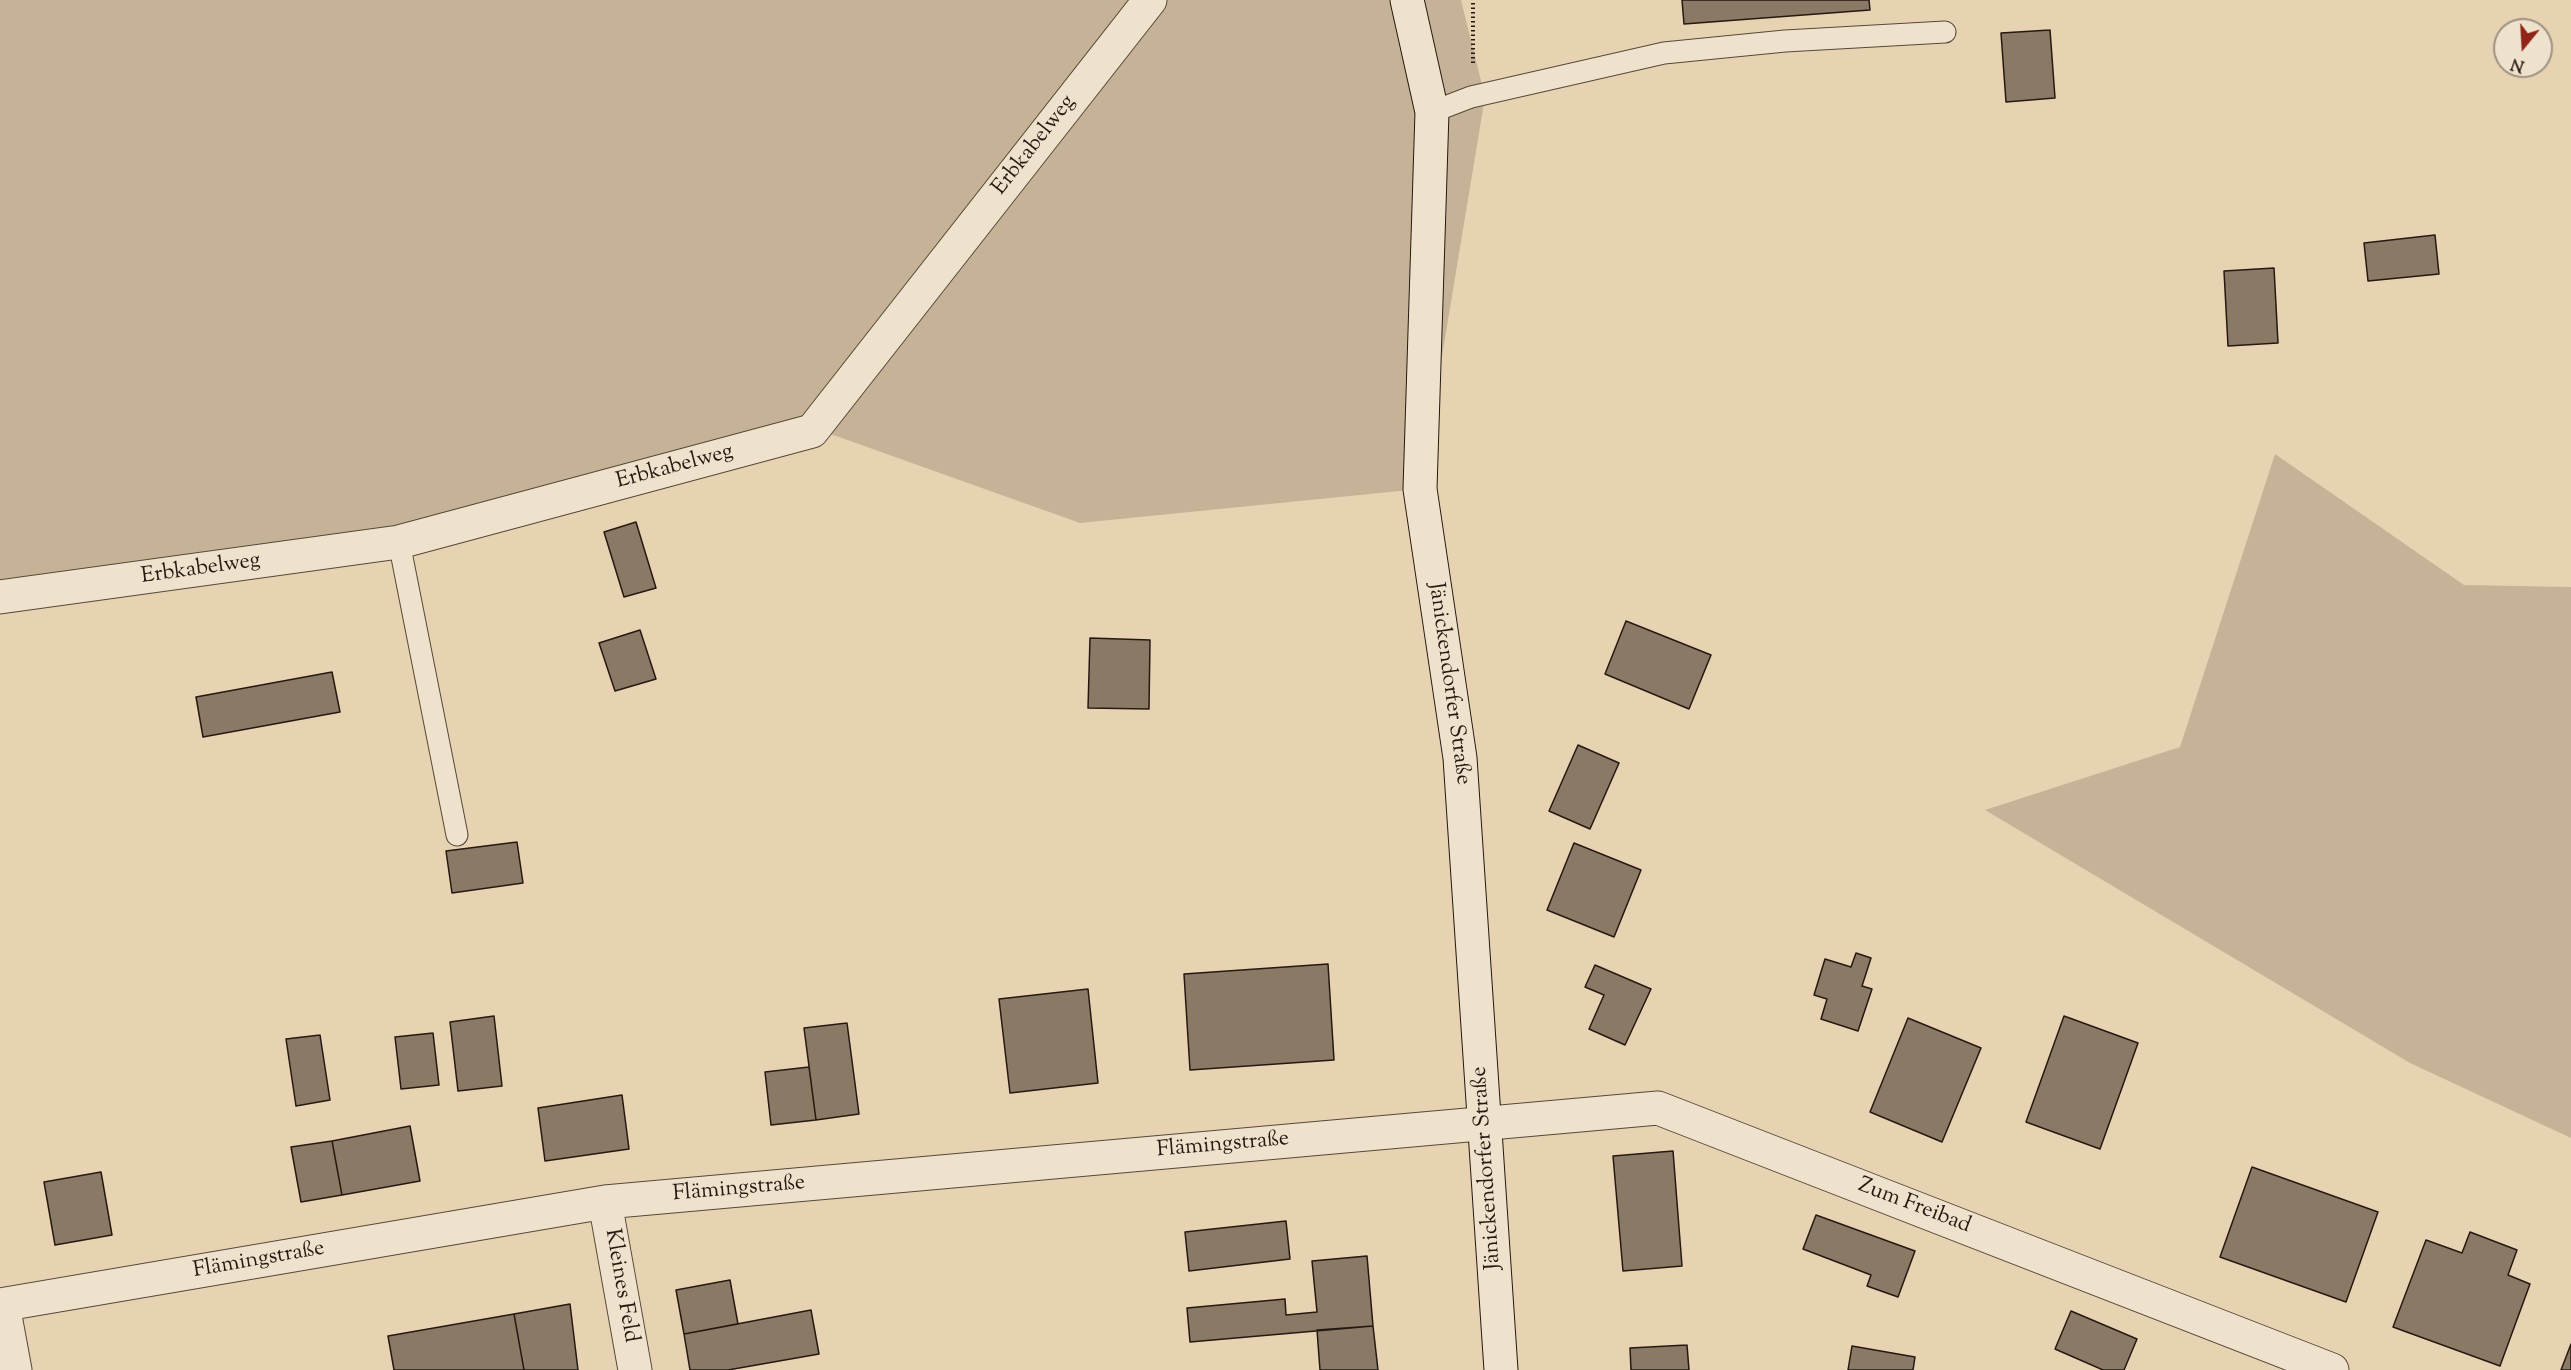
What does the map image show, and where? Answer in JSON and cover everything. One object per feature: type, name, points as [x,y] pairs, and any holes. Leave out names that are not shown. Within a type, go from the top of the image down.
[{"type":"street","name":"Erbkabelweg","points":[[0,597],[399,542],[812,432],[1150,0]]},
{"type":"street","name":"Jänickendorfer Straße","points":[[1407,0],[1432,112],[1420,489],[1460,758],[1501,1370]]},
{"type":"street","name":"Zum Freibad","points":[[1485,1123],[1658,1108],[2321,1368]]},
{"type":"street","name":"Flämingstraße","points":[[1,1305],[605,1202],[1485,1123]]},
{"type":"street","name":"Kleines Feld","points":[[605,1202],[635,1370]]},
{"type":"street","points":[[1,1305],[15,1370]]},
{"type":"lane","points":[[1432,112],[1471,97],[1664,53],[1785,41],[1945,32]]},
{"type":"lane","points":[[399,542],[457,835]]},
{"type":"path","points":[[1471,97],[1473,0]]},
{"type":"shaded area","points":[[0,0],[1461,0],[1485,97],[1420,489],[1080,523],[797,422],[377,535],[0,603]]},
{"type":"shaded area","points":[[2275,454],[2464,585],[2571,587],[2571,1138],[2410,1063],[1985,810],[2180,747]]},
{"type":"building","points":[[1682,0],[1869,0],[1870,10],[1684,24]]},
{"type":"building","points":[[2050,30],[2055,98],[2006,102],[2001,33]]},
{"type":"building","points":[[2435,235],[2439,274],[2368,281],[2364,243]]},
{"type":"building","points":[[2274,268],[2278,343],[2228,346],[2224,271]]},
{"type":"building","points":[[636,522],[656,588],[624,597],[604,532]]},
{"type":"building","points":[[1626,621],[1711,655],[1689,709],[1605,674]]},
{"type":"building","points":[[640,630],[656,679],[615,691],[599,643]]},
{"type":"building","points":[[1090,638],[1150,640],[1149,709],[1088,708]]},
{"type":"building","points":[[332,672],[340,712],[203,737],[196,697]]},
{"type":"building","points":[[1578,745],[1619,763],[1590,829],[1549,811]]},
{"type":"building","points":[[517,842],[523,883],[452,893],[446,851]]},
{"type":"building","points":[[1574,843],[1641,870],[1614,937],[1547,910]]},
{"type":"building","points":[[1856,953],[1871,958],[1862,986],[1872,989],[1858,1031],[1821,1019],[1827,999],[1814,995],[1825,959],[1851,967]]},
{"type":"building","points":[[1328,964],[1334,1060],[1190,1070],[1184,974]]},
{"type":"building","points":[[1595,965],[1651,989],[1625,1045],[1589,1029],[1604,995],[1585,987]]},
{"type":"building","points":[[1088,989],[1098,1083],[1010,1093],[999,999]]},
{"type":"building","points":[[494,1016],[502,1086],[458,1091],[450,1022]]},
{"type":"building","points":[[2064,1016],[2138,1043],[2100,1149],[2026,1122]]},
{"type":"building","points":[[1908,1018],[1981,1048],[1942,1142],[1870,1112]]},
{"type":"building","points":[[847,1023],[859,1114],[816,1120],[804,1028]]},
{"type":"building","points":[[433,1033],[439,1085],[401,1089],[395,1037]]},
{"type":"building","points":[[320,1035],[330,1100],[296,1106],[286,1039]]},
{"type":"building","points":[[809,1067],[816,1120],[771,1125],[765,1072]]},
{"type":"building","points":[[622,1095],[629,1149],[545,1161],[538,1108]]},
{"type":"building","points":[[410,1126],[420,1181],[342,1195],[332,1141]]},
{"type":"building","points":[[332,1141],[342,1195],[301,1202],[291,1147]]},
{"type":"building","points":[[1673,1151],[1682,1266],[1623,1271],[1613,1156]]},
{"type":"building","points":[[2252,1167],[2378,1212],[2346,1302],[2220,1257]]},
{"type":"building","points":[[101,1172],[112,1235],[55,1245],[44,1182]]},
{"type":"building","points":[[1816,1215],[1915,1251],[1898,1297],[1867,1286],[1871,1275],[1803,1249]]},
{"type":"building","points":[[1286,1221],[1290,1259],[1189,1271],[1185,1232]]},
{"type":"building","points":[[2470,1232],[2517,1250],[2508,1275],[2530,1284],[2500,1366],[2393,1327],[2426,1240],[2462,1253]]},
{"type":"building","points":[[1367,1256],[1373,1326],[1190,1342],[1187,1308],[1285,1299],[1286,1315],[1317,1312],[1312,1261]]},
{"type":"building","points":[[730,1280],[738,1324],[684,1334],[676,1290]]},
{"type":"building","points":[[570,1304],[578,1370],[524,1370],[514,1314]]},
{"type":"building","points":[[811,1310],[819,1354],[728,1370],[690,1370],[684,1334]]},
{"type":"building","points":[[2071,1311],[2137,1339],[2124,1370],[2103,1370],[2055,1349]]},
{"type":"building","points":[[514,1314],[524,1370],[394,1370],[388,1336]]},
{"type":"building","points":[[1373,1326],[1378,1370],[1320,1370],[1317,1330]]},
{"type":"building","points":[[2571,1344],[2571,1370],[2561,1370]]},
{"type":"building","points":[[1687,1345],[1689,1370],[1631,1370],[1630,1348]]},
{"type":"building","points":[[1852,1346],[1915,1357],[1913,1370],[1848,1370]]}]
